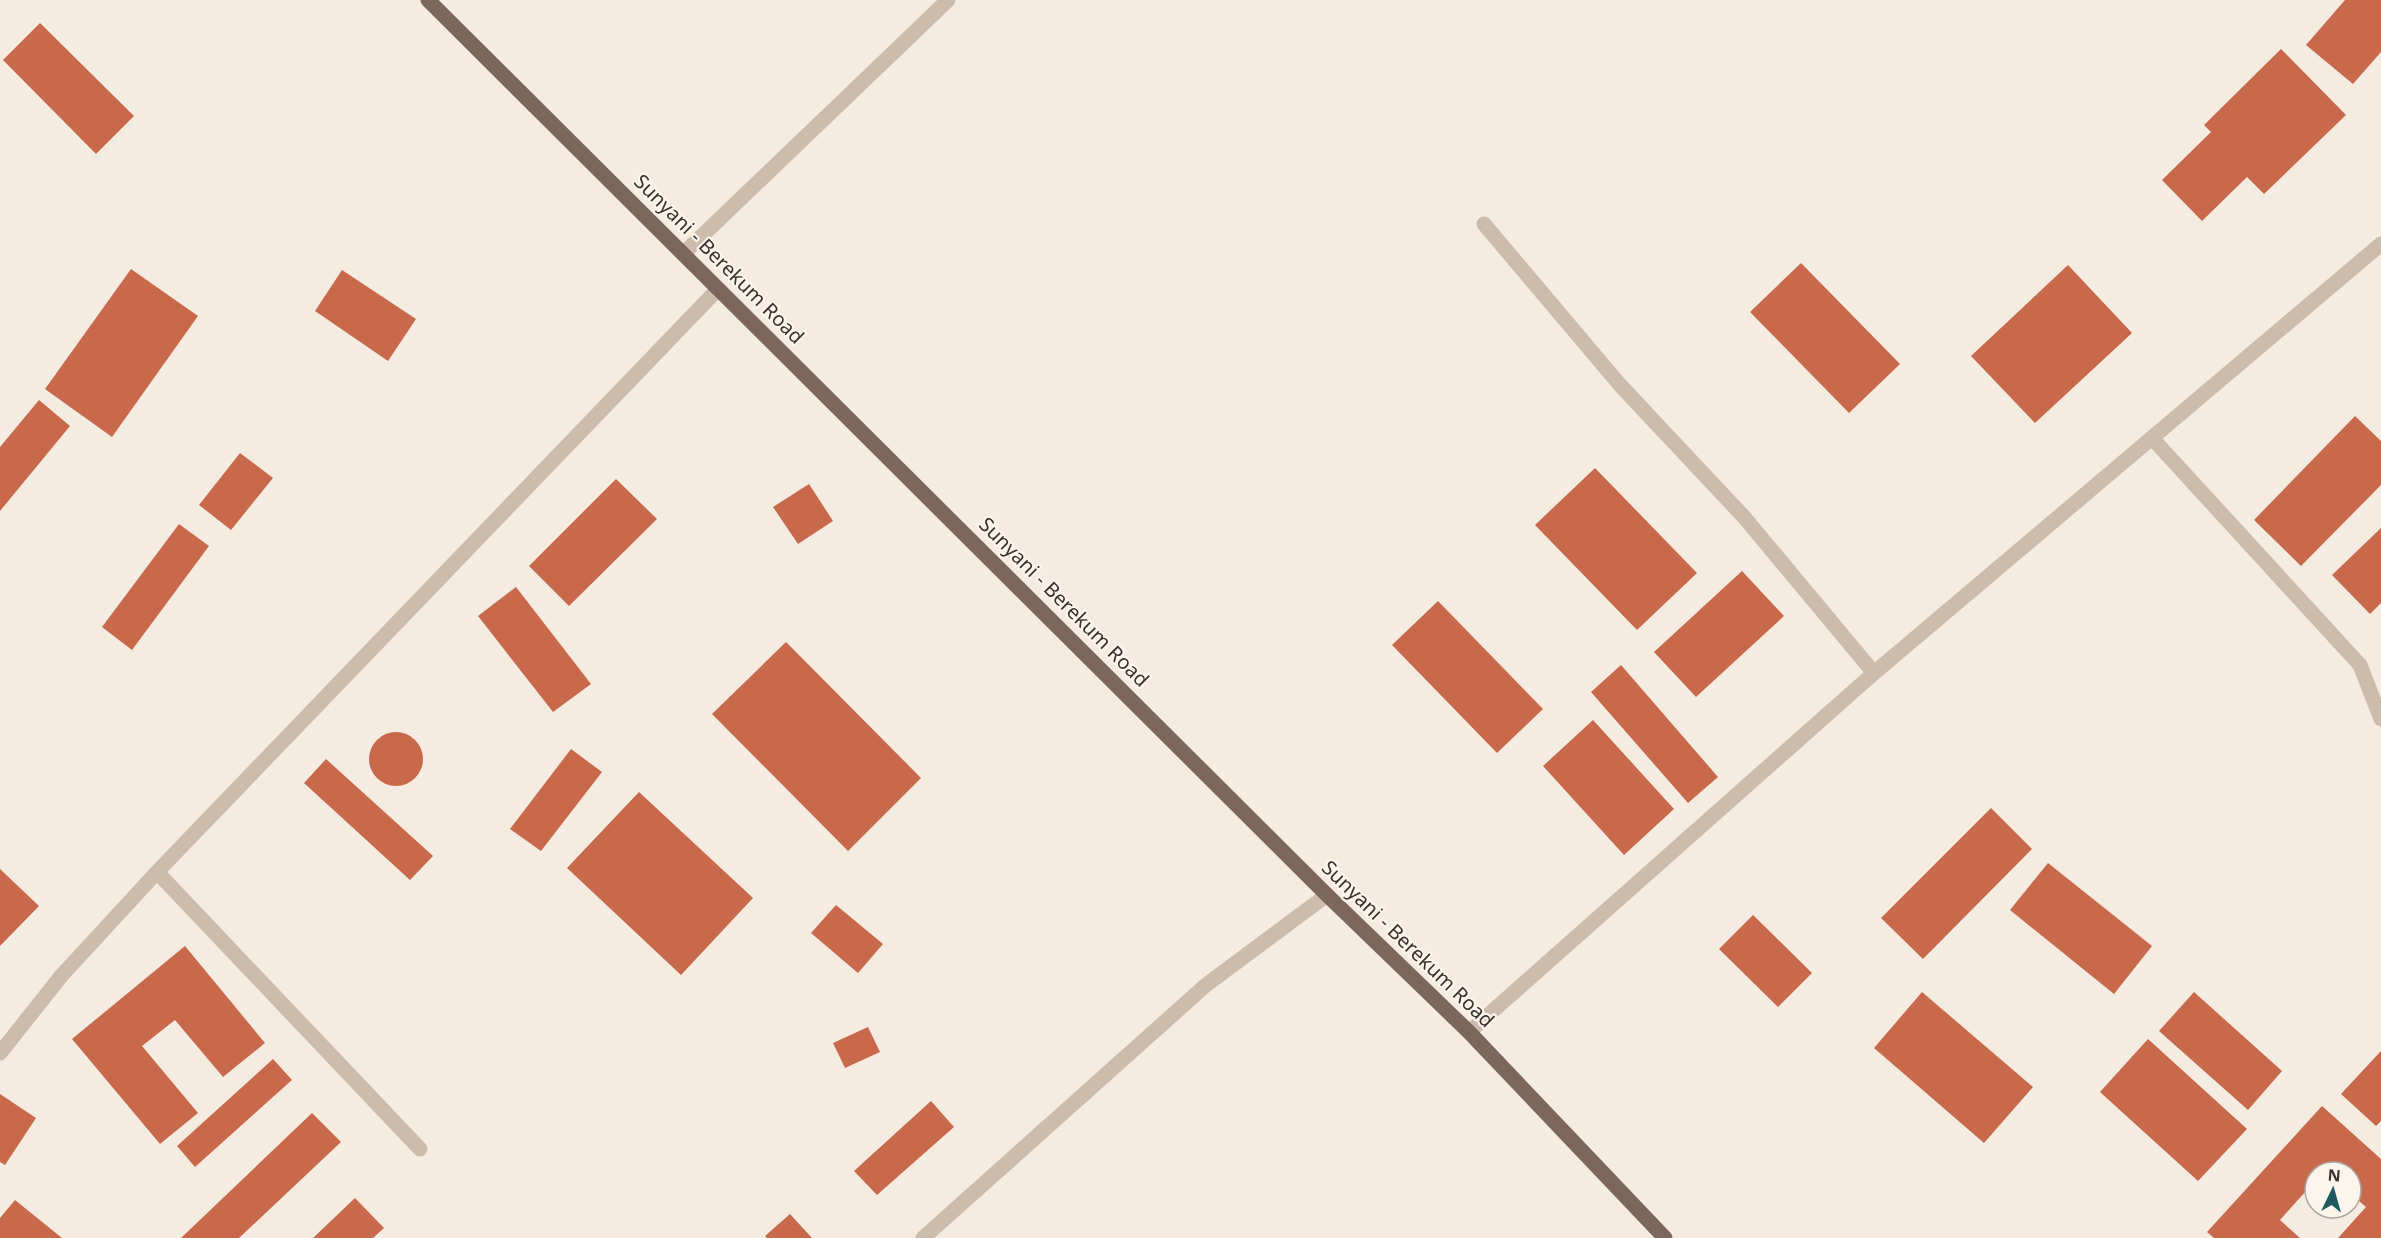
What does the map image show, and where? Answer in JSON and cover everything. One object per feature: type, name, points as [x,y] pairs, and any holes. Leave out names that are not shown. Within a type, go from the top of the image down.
[{"type":"main road","name":"Sunyani - Berekum Road","points":[[428,0],[1327,895],[1469,1032],[1665,1238]]},
{"type":"street","points":[[683,254],[948,0]]},
{"type":"street","points":[[1484,224],[1620,385],[1744,517],[1874,673]]},
{"type":"street","points":[[1469,1032],[1874,673],[2381,244]]},
{"type":"street","points":[[0,1053],[62,975],[157,872],[718,289]]},
{"type":"street","points":[[2152,438],[2360,665],[2381,719]]},
{"type":"street","points":[[157,872],[420,1149]]},
{"type":"street","points":[[923,1238],[1206,985],[1327,895]]},
{"type":"building","points":[[2345,0],[2381,0],[2381,52],[2353,84],[2306,45]]},
{"type":"building","points":[[40,23],[134,116],[96,154],[3,60]]},
{"type":"building","points":[[2281,49],[2346,115],[2264,194],[2247,177],[2202,221],[2162,180],[2211,132],[2204,125]]},
{"type":"building","points":[[1801,263],[1900,364],[1849,413],[1750,312]]},
{"type":"building","points":[[2068,265],[2132,333],[2035,423],[1971,356]]},
{"type":"building","points":[[131,269],[198,316],[112,437],[45,389]]},
{"type":"building","points":[[342,270],[416,319],[388,361],[315,311]]},
{"type":"building","points":[[39,400],[70,426],[0,511],[0,447]]},
{"type":"building","points":[[2355,416],[2381,441],[2381,485],[2301,566],[2254,520]]},
{"type":"building","points":[[240,453],[273,478],[231,530],[199,505]]},
{"type":"building","points":[[1595,468],[1697,573],[1637,630],[1535,525]]},
{"type":"building","points":[[616,479],[657,519],[569,606],[529,566]]},
{"type":"building","points":[[809,484],[833,521],[798,544],[773,507]]},
{"type":"building","points":[[179,524],[209,546],[132,650],[102,627]]},
{"type":"building","points":[[2381,528],[2381,603],[2370,614],[2332,575]]},
{"type":"building","points":[[1742,571],[1784,616],[1696,697],[1654,652]]},
{"type":"building","points":[[516,587],[591,684],[553,712],[478,616]]},
{"type":"building","points":[[1438,601],[1543,709],[1497,753],[1392,645]]},
{"type":"building","points":[[786,642],[921,778],[848,851],[712,714]]},
{"type":"building","points":[[1621,665],[1718,777],[1688,803],[1591,692]]},
{"type":"building","points":[[1593,720],[1674,809],[1624,855],[1543,766]]},
{"type":"building","points":[[396,732],[406,734],[415,740],[421,749],[423,759],[421,769],[415,778],[406,784],[396,786],[386,784],[377,778],[371,769],[369,759],[371,749],[377,740],[386,734]]},
{"type":"building","points":[[571,749],[602,772],[541,851],[510,829]]},
{"type":"building","points":[[326,759],[433,856],[410,880],[304,783]]},
{"type":"building","points":[[639,792],[753,898],[681,975],[567,868]]},
{"type":"building","points":[[1991,808],[2032,849],[1923,959],[1881,918]]},
{"type":"building","points":[[2048,863],[2152,946],[2114,994],[2010,910]]},
{"type":"building","points":[[0,869],[39,906],[0,946]]},
{"type":"building","points":[[836,905],[883,944],[858,973],[811,933]]},
{"type":"building","points":[[1753,915],[1812,973],[1778,1007],[1719,949]]},
{"type":"building","points":[[185,946],[265,1043],[223,1077],[175,1020],[142,1046],[198,1113],[160,1144],[72,1039]]},
{"type":"building","points":[[1922,992],[2033,1087],[1984,1143],[1874,1048]]},
{"type":"building","points":[[2194,992],[2282,1071],[2248,1110],[2159,1031]]},
{"type":"building","points":[[868,1027],[880,1052],[845,1068],[833,1043]]},
{"type":"building","points":[[2148,1039],[2247,1129],[2198,1181],[2100,1092]]},
{"type":"building","points":[[2381,1051],[2381,1121],[2376,1126],[2341,1094]]},
{"type":"building","points":[[273,1059],[292,1080],[195,1167],[177,1146]]},
{"type":"building","points":[[0,1094],[36,1118],[5,1165],[0,1162]]},
{"type":"building","points":[[931,1101],[954,1127],[877,1195],[854,1171]]},
{"type":"building","points":[[2322,1106],[2381,1159],[2381,1238],[2338,1238],[2354,1220],[2363,1220],[2363,1210],[2366,1207],[2363,1204],[2363,1160],[2303,1160],[2303,1194],[2280,1220],[2300,1238],[2214,1238],[2207,1232]]},
{"type":"building","points":[[312,1113],[341,1142],[239,1238],[181,1238]]},
{"type":"building","points":[[355,1198],[384,1228],[373,1238],[313,1238]]},
{"type":"building","points":[[15,1200],[62,1238],[0,1238],[0,1218]]},
{"type":"building","points":[[790,1214],[812,1238],[767,1238],[765,1236]]}]
